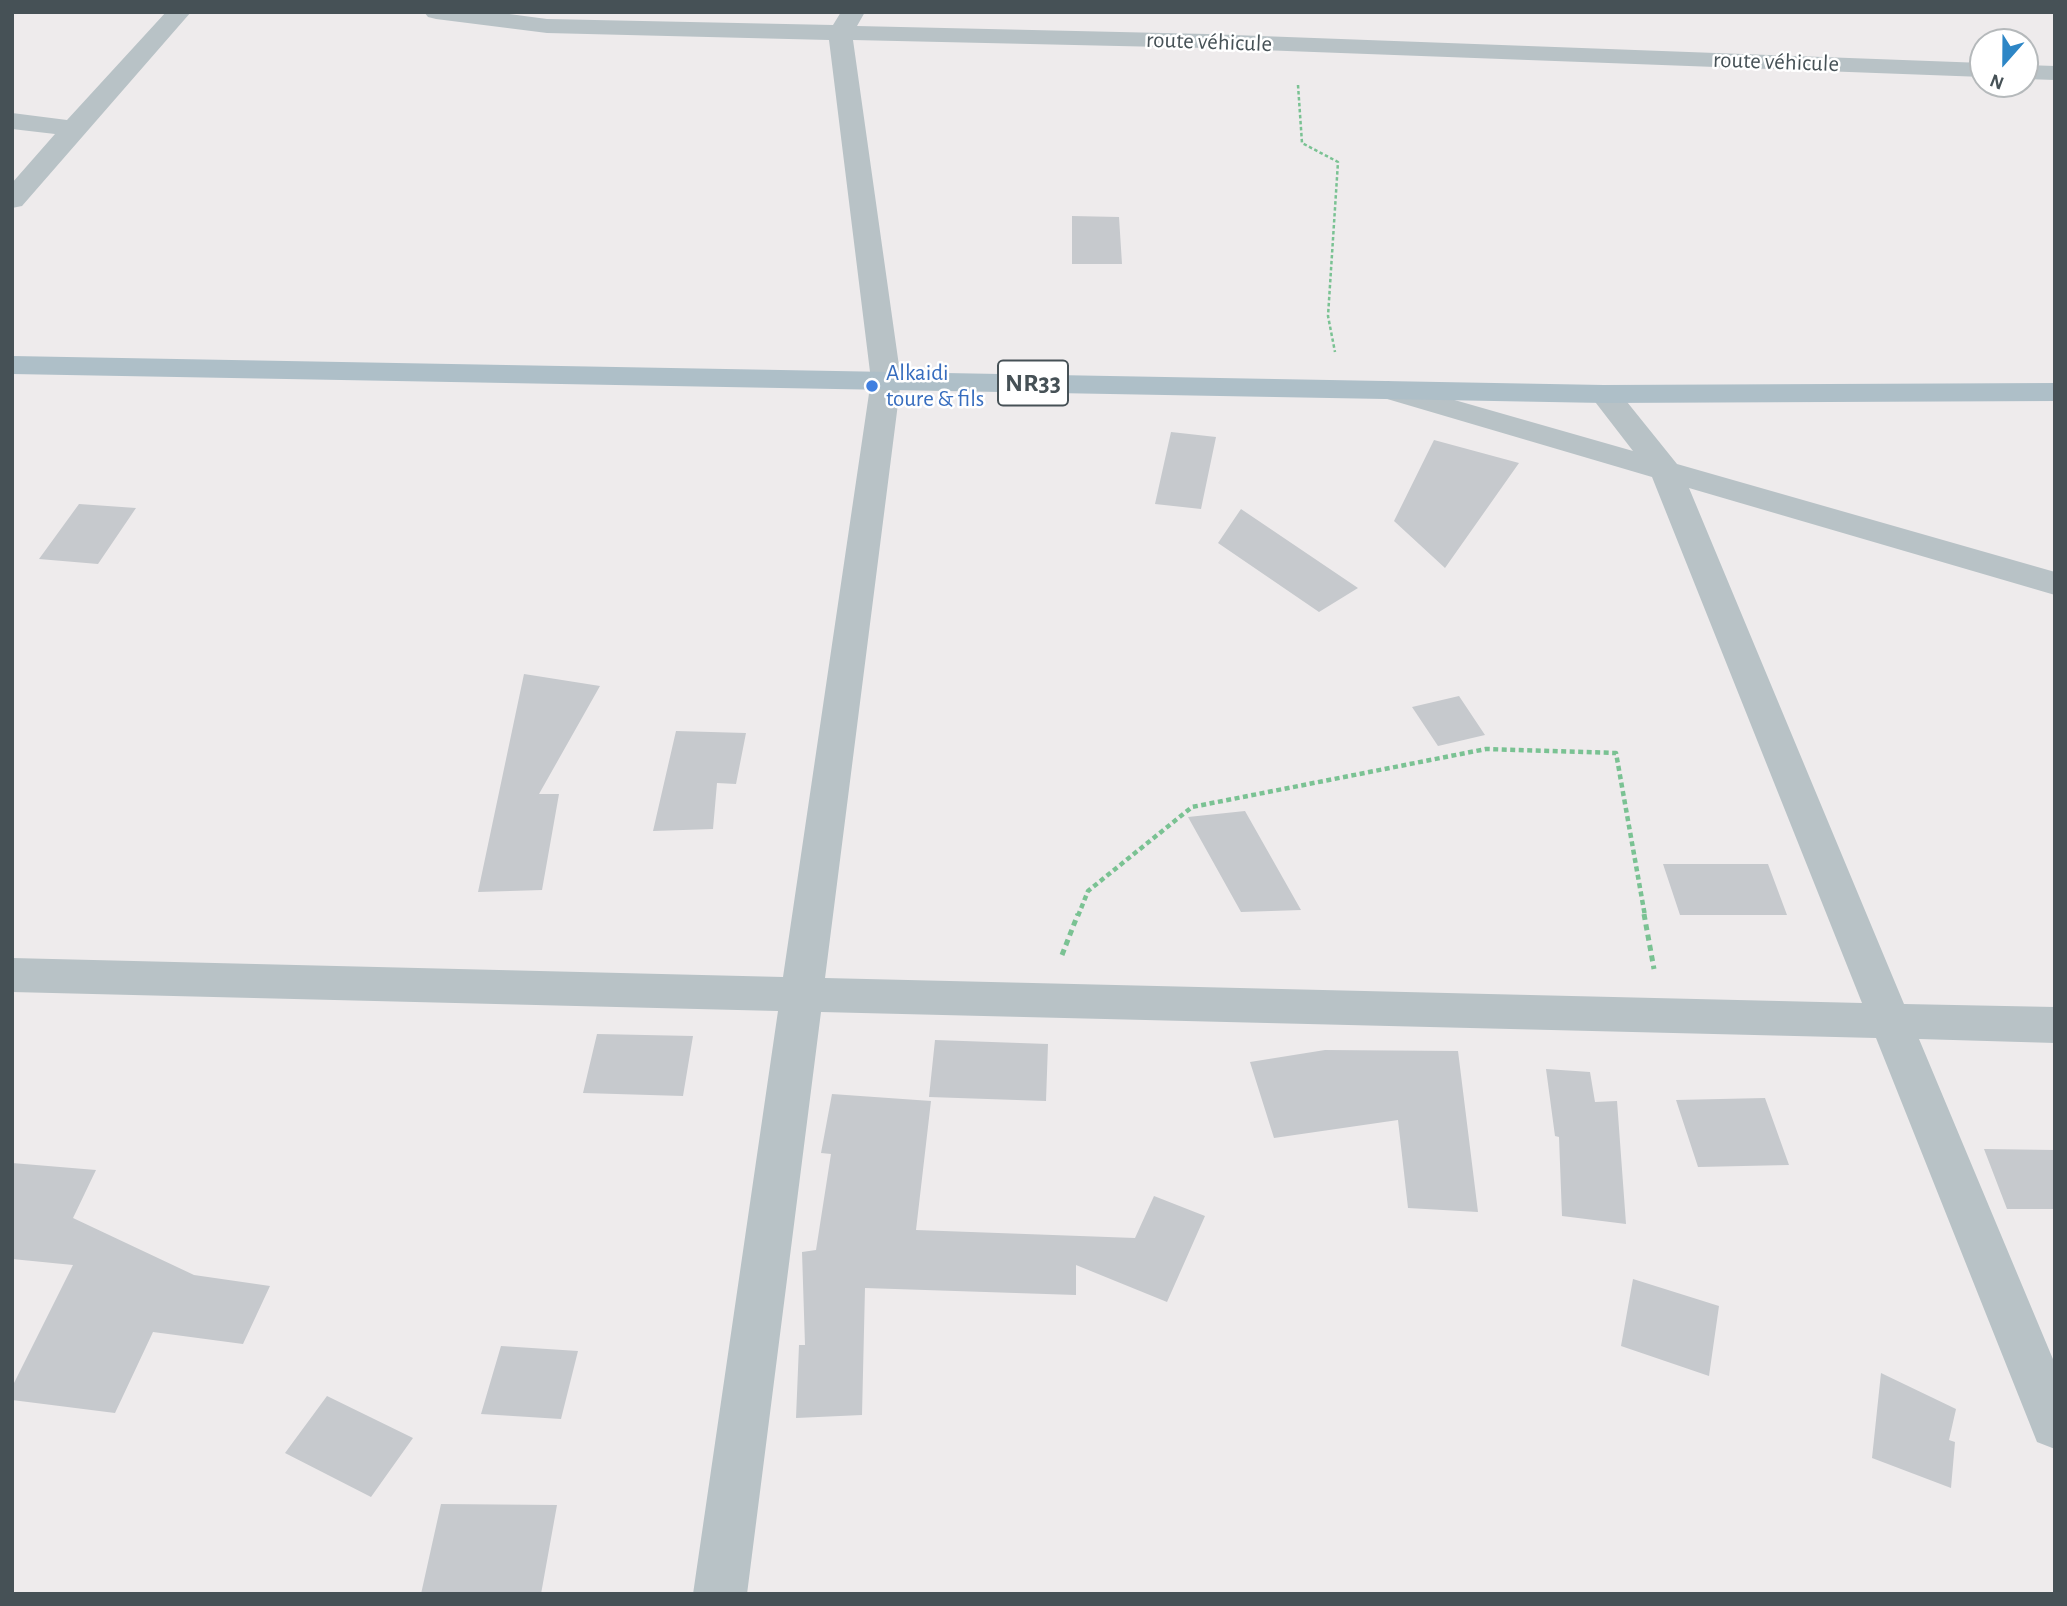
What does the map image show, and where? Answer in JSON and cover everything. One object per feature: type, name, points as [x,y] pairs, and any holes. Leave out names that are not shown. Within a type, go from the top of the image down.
[{"type":"main road","name":"NR33","points":[[12,365],[1604,394],[2055,392]]},
{"type":"street","points":[[12,200],[178,12]]},
{"type":"street","name":"route véhicule","points":[[436,12],[547,26],[847,23],[1207,41],[1969,69]]},
{"type":"street","points":[[720,1594],[886,380],[847,23]]},
{"type":"street","points":[[12,121],[73,128]]},
{"type":"street","points":[[1388,390],[2055,584]]},
{"type":"street","points":[[1604,394],[1666,471],[2055,1425]]},
{"type":"street","points":[[12,975],[801,992],[2055,1025]]},
{"type":"path","points":[[1298,85],[1302,143],[1338,162],[1328,316],[1341,389]]},
{"type":"path","points":[[1044,998],[1088,891],[1192,807],[1486,749],[1616,753],[1662,1016]]},
{"type":"building","points":[[1072,216],[1119,217],[1122,264],[1072,264]]},
{"type":"building","points":[[1171,432],[1216,437],[1201,509],[1155,504]]},
{"type":"building","points":[[1434,440],[1519,463],[1445,568],[1394,521]]},
{"type":"building","points":[[79,504],[136,508],[98,564],[39,559]]},
{"type":"building","points":[[1241,509],[1358,588],[1319,612],[1218,543]]},
{"type":"building","points":[[524,674],[600,686],[539,794],[559,794],[542,890],[478,892]]},
{"type":"building","points":[[1459,696],[1485,735],[1438,746],[1412,707]]},
{"type":"building","points":[[676,731],[746,733],[736,784],[717,783],[713,829],[653,831]]},
{"type":"building","points":[[1245,811],[1301,910],[1241,912],[1188,817]]},
{"type":"building","points":[[1663,864],[1768,864],[1787,915],[1680,915]]},
{"type":"building","points":[[597,1034],[693,1036],[683,1096],[583,1093]]},
{"type":"building","points":[[935,1040],[1048,1044],[1046,1101],[929,1097]]},
{"type":"building","points":[[1325,1050],[1458,1051],[1478,1212],[1408,1208],[1398,1120],[1274,1138],[1250,1062]]},
{"type":"building","points":[[1546,1069],[1590,1072],[1595,1102],[1617,1101],[1626,1224],[1562,1216],[1559,1137],[1555,1136]]},
{"type":"building","points":[[832,1094],[931,1101],[916,1230],[1135,1238],[1154,1196],[1205,1216],[1167,1302],[1076,1265],[1076,1295],[865,1288],[862,1415],[796,1418],[799,1345],[805,1345],[802,1252],[816,1250],[831,1154],[821,1153]]},
{"type":"building","points":[[1765,1098],[1789,1165],[1698,1167],[1676,1100]]},
{"type":"building","points":[[1984,1149],[2055,1150],[2055,1209],[2007,1209]]},
{"type":"building","points":[[12,1163],[96,1170],[73,1218],[194,1275],[270,1286],[243,1344],[153,1332],[115,1413],[12,1400],[12,1387],[73,1265],[12,1259]]},
{"type":"building","points":[[1633,1279],[1719,1306],[1709,1376],[1621,1346]]},
{"type":"building","points":[[501,1346],[578,1351],[561,1419],[481,1414]]},
{"type":"building","points":[[1881,1373],[1956,1409],[1949,1440],[1955,1442],[1951,1488],[1872,1458]]},
{"type":"building","points":[[327,1396],[413,1438],[371,1497],[285,1453]]},
{"type":"building","points":[[441,1504],[557,1505],[541,1594],[421,1594]]},
{"type":"place","name":"Alkaidi toure & fils","points":[[872,386]]}]
